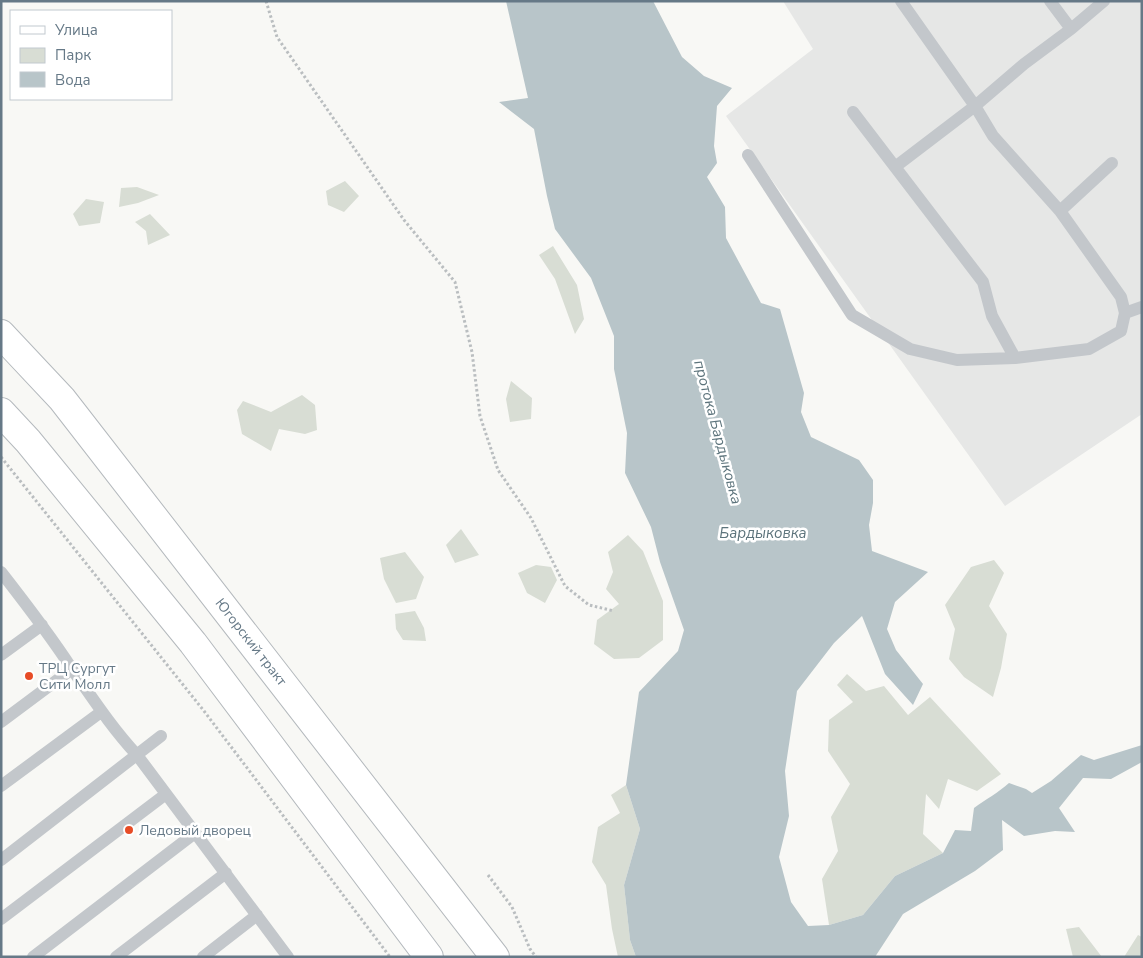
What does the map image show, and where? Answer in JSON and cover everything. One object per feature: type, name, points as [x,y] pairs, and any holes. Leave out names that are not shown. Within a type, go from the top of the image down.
[{"type":"main road","name":"Югорский тракт","points":[[1,334],[62,399],[495,957]]},
{"type":"main road","points":[[1,412],[28,441],[193,643],[429,957]]},
{"type":"lane","points":[[748,155],[852,315],[910,348],[957,360],[1015,358],[1089,348],[1121,331],[1125,313],[1121,297],[1060,211],[993,136],[975,106],[901,1]]},
{"type":"lane","points":[[1050,1],[1072,28]]},
{"type":"lane","points":[[895,167],[975,106],[1024,64],[1104,1]]},
{"type":"lane","points":[[853,112],[983,282],[992,316],[1015,358]]},
{"type":"lane","points":[[1060,211],[1112,163]]},
{"type":"lane","points":[[1125,313],[1142,307]]},
{"type":"lane","points":[[1,572],[6,587],[42,624],[101,712],[119,736],[137,755],[287,956]]},
{"type":"lane","points":[[1,655],[42,624]]},
{"type":"lane","points":[[1,722],[72,668]]},
{"type":"lane","points":[[1,786],[101,712]]},
{"type":"lane","points":[[1,860],[161,736]]},
{"type":"lane","points":[[1,919],[166,794]]},
{"type":"lane","points":[[32,957],[195,833]]},
{"type":"lane","points":[[116,957],[226,873]]},
{"type":"lane","points":[[202,957],[257,915]]},
{"type":"path","points":[[266,1],[277,37],[404,220],[455,282],[472,352],[480,416],[498,470],[531,518],[565,586],[588,605],[614,611]]},
{"type":"path","points":[[1,457],[204,711],[390,957]]},
{"type":"path","points":[[488,875],[512,907],[530,948],[536,957]]},
{"type":"shaded area","points":[[783,1],[1142,1],[1142,414],[1005,506],[726,116],[813,49]]},
{"type":"green space","points":[[345,181],[359,196],[344,212],[328,205],[326,191]]},
{"type":"green space","points":[[137,187],[159,195],[138,203],[119,207],[121,188]]},
{"type":"green space","points":[[86,199],[104,202],[100,223],[79,226],[73,214]]},
{"type":"green space","points":[[150,214],[170,235],[148,245],[146,231],[135,222]]},
{"type":"green space","points":[[553,246],[577,285],[584,319],[575,334],[555,279],[539,255]]},
{"type":"green space","points":[[511,381],[532,398],[531,419],[510,422],[506,399]]},
{"type":"green space","points":[[302,395],[315,405],[317,430],[305,434],[279,429],[271,451],[242,434],[237,410],[243,401],[271,412]]},
{"type":"green space","points":[[461,529],[479,555],[455,563],[446,545]]},
{"type":"green space","points":[[628,535],[643,551],[663,601],[663,640],[639,658],[614,659],[594,644],[597,620],[619,604],[606,589],[613,572],[608,552]]},
{"type":"green space","points":[[405,552],[424,577],[416,599],[396,603],[384,579],[380,558]]},
{"type":"green space","points":[[994,560],[1004,573],[989,606],[1007,634],[1001,668],[993,697],[964,677],[949,659],[955,629],[945,605],[971,567]]},
{"type":"green space","points":[[536,565],[551,567],[557,580],[545,603],[527,593],[518,573]]},
{"type":"green space","points":[[415,611],[424,628],[426,641],[403,640],[396,629],[395,614]]},
{"type":"green space","points":[[847,674],[866,691],[884,686],[908,715],[930,697],[1001,774],[977,791],[948,779],[939,809],[926,794],[923,834],[943,853],[895,876],[863,915],[829,925],[822,879],[838,851],[831,817],[850,784],[828,751],[829,720],[853,702],[837,685]]},
{"type":"green space","points":[[626,785],[640,829],[624,885],[630,940],[636,957],[618,957],[606,885],[592,862],[598,827],[620,813],[611,795]]},
{"type":"green space","points":[[1079,927],[1102,957],[1073,957],[1066,929]]},
{"type":"green space","points":[[1138,935],[1142,937],[1142,957],[1124,957]]},
{"type":"water","name":"Бардыковка","points":[[506,1],[653,1],[682,57],[704,76],[732,88],[717,106],[714,146],[717,163],[707,177],[725,207],[726,238],[761,303],[780,309],[804,393],[801,412],[811,437],[859,460],[873,480],[873,503],[869,525],[872,551],[928,572],[895,602],[887,629],[896,650],[923,684],[913,705],[885,674],[862,616],[834,643],[797,691],[785,771],[789,816],[779,857],[791,902],[808,926],[829,925],[863,915],[895,876],[943,853],[955,830],[971,831],[974,808],[1009,783],[1032,793],[1051,781],[1081,755],[1094,760],[1142,745],[1142,762],[1111,779],[1083,778],[1059,808],[1075,832],[1055,831],[1024,836],[1002,820],[1003,850],[975,871],[903,914],[875,957],[636,957],[630,940],[624,885],[640,829],[626,785],[639,692],[678,651],[684,630],[660,562],[651,527],[625,473],[627,433],[614,369],[614,336],[591,278],[555,229],[534,129],[499,102],[528,98]]},
{"type":"place","name":"ТРЦ Сургут Сити Молл","points":[[29,676]]},
{"type":"place","name":"Ледовый дворец","points":[[129,830]]},
{"type":"water label","name":"протока Бардыковка","points":[[718,432]]}]
